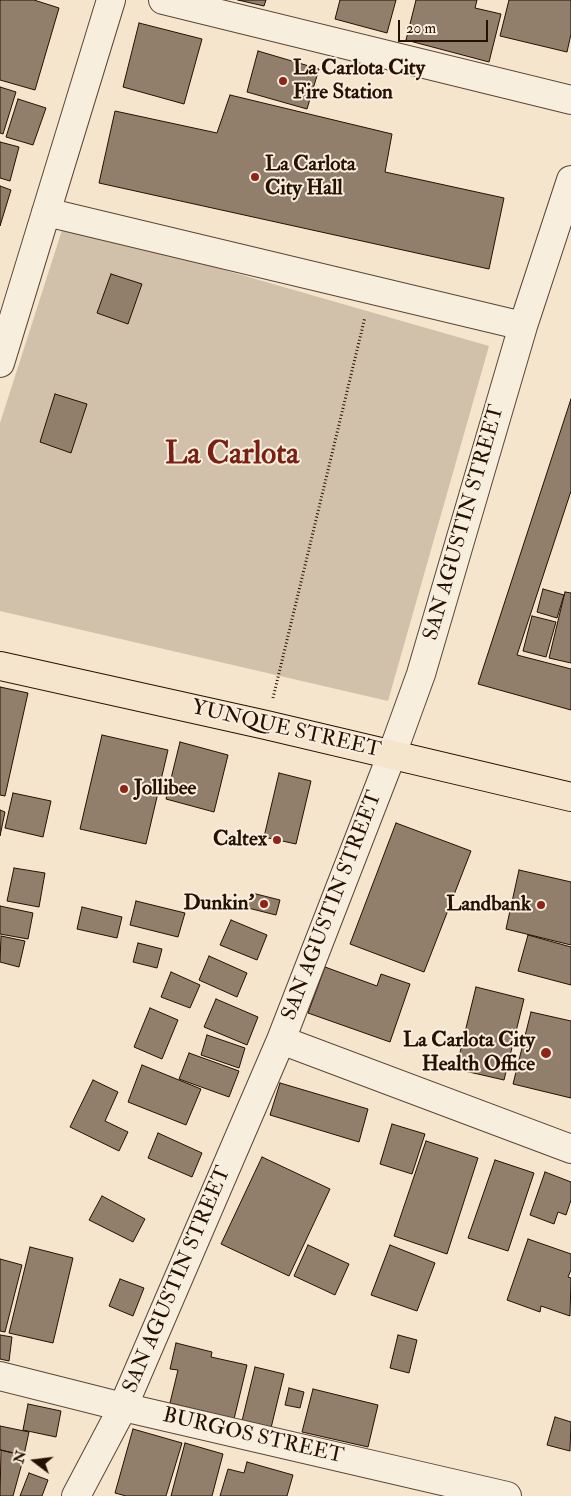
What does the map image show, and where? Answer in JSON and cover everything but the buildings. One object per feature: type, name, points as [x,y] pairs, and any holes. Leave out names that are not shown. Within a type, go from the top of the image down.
[{"type":"main road","name":"YUNQUE STREET","points":[[0,666],[266,725],[571,797]]},
{"type":"street","points":[[0,364],[111,0]]},
{"type":"street","points":[[163,0],[571,100]]},
{"type":"street","name":"SAN AGUSTIN STREET","points":[[76,1496],[123,1407],[281,1040],[392,754],[421,674],[524,326],[571,180]]},
{"type":"street","points":[[46,212],[524,326]]},
{"type":"street","points":[[281,1040],[571,1150]]},
{"type":"street","name":"BURGOS STREET","points":[[0,1376],[123,1407],[508,1496]]},
{"type":"path","points":[[266,725],[371,290]]},
{"type":"shaded area","points":[[64,224],[489,346],[388,701],[0,611],[0,423]]},
{"type":"place","name":"La Carlota City Fire Station","points":[[283,81]]},
{"type":"place","name":"La Carlota City Hall","points":[[255,177]]},
{"type":"place","name":"Jollibee","points":[[124,789]]},
{"type":"place","name":"Caltex","points":[[277,840]]},
{"type":"place","name":"Dunkin'","points":[[264,904]]},
{"type":"place","name":"Landbank","points":[[541,905]]},
{"type":"place","name":"La Carlota City Health Office","points":[[546,1053]]},
{"type":"district","name":"La Carlota","points":[[232,456]]}]
